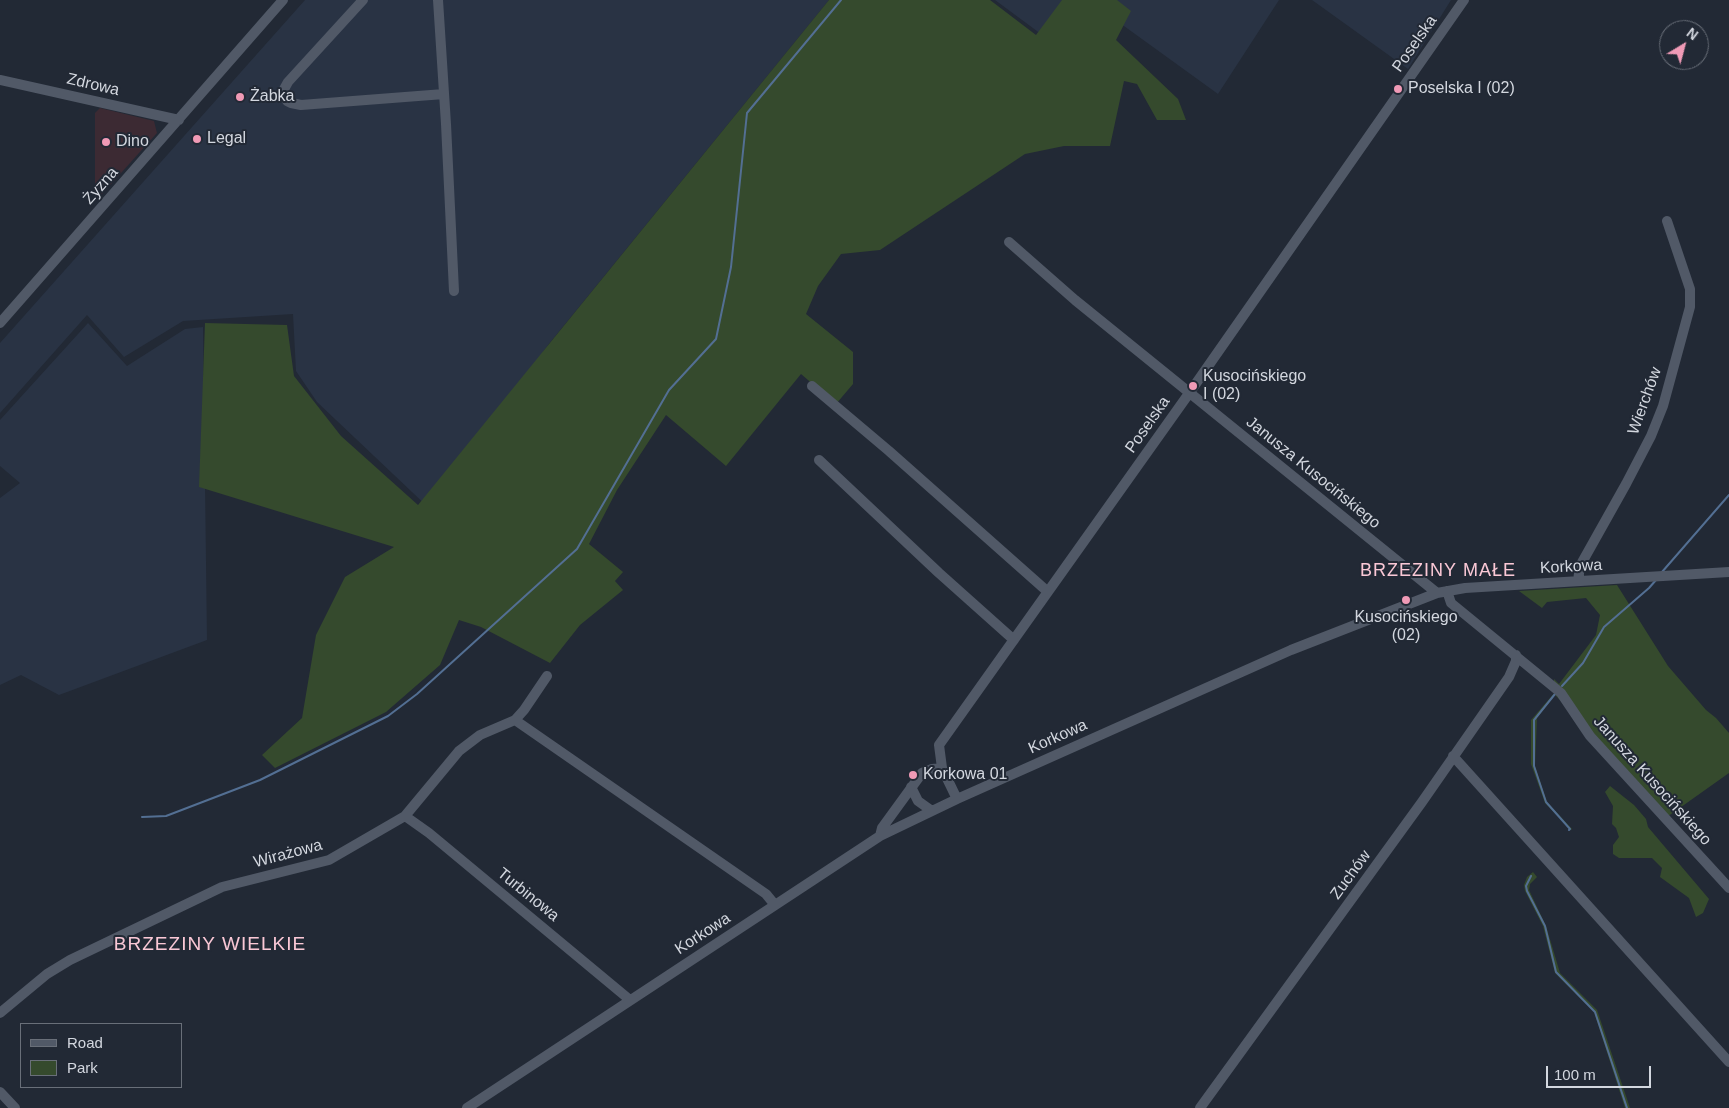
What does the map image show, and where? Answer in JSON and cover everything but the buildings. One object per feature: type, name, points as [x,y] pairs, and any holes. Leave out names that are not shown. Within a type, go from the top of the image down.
[{"type":"street","name":"Żyzna","points":[[0,323],[283,0]]},
{"type":"street","points":[[363,0],[288,82],[283,91],[287,101],[300,105],[444,94]]},
{"type":"street","points":[[438,0],[454,291]]},
{"type":"street","name":"Poselska","points":[[957,799],[942,768],[940,745],[1464,0]]},
{"type":"street","name":"Zdrowa","points":[[0,80],[179,120]]},
{"type":"street","name":"Wierchów","points":[[1578,582],[1580,566],[1626,484],[1663,406],[1690,307],[1690,289],[1667,221]]},
{"type":"street","name":"Janusza Kusocińskiego","points":[[1008,242],[1075,300],[1442,592],[1451,602],[1561,693],[1590,736],[1729,888]]},
{"type":"street","points":[[812,386],[889,451],[1048,592]]},
{"type":"street","points":[[819,460],[938,573],[1014,640]]},
{"type":"street","name":"Korkowa","points":[[467,1108],[880,836],[957,799],[1291,650],[1442,592],[1465,588],[1729,572]]},
{"type":"street","name":"Zuchów","points":[[1200,1108],[1422,802],[1509,677],[1516,655]]},
{"type":"street","name":"Wirażowa","points":[[0,1013],[47,974],[70,960],[222,888],[329,860],[405,816],[459,752],[480,735],[515,720],[547,676]]},
{"type":"street","points":[[515,720],[766,894],[775,904]]},
{"type":"street","points":[[1453,756],[1729,1062]]},
{"type":"street","points":[[880,836],[882,828],[922,773],[927,770],[942,768]]},
{"type":"street","points":[[911,787],[918,801],[932,811]]},
{"type":"street","name":"Turbinowa","points":[[405,816],[630,1000]]},
{"type":"street","points":[[0,1092],[15,1108]]},
{"type":"shaded area","points":[[305,0],[829,0],[548,345],[431,510],[317,402],[296,371],[293,314],[183,321],[124,357],[87,315],[0,413],[0,343]]},
{"type":"shaded area","points":[[995,0],[1066,0],[1041,34]]},
{"type":"shaded area","points":[[1088,0],[1279,0],[1218,94]]},
{"type":"shaded area","points":[[1312,0],[1451,0],[1408,69]]},
{"type":"shaded area","points":[[100,108],[154,121],[157,133],[95,202],[95,113]]},
{"type":"shaded area","points":[[88,323],[127,366],[185,329],[203,327],[207,640],[59,695],[21,675],[0,685],[0,498],[20,483],[0,466],[0,420]]},
{"type":"green space","points":[[829,0],[990,0],[1036,35],[1062,0],[1117,0],[1131,11],[1116,40],[1178,99],[1186,120],[1157,120],[1137,84],[1124,81],[1110,146],[1064,146],[1025,154],[880,250],[841,254],[818,286],[806,314],[853,352],[853,384],[836,404],[801,374],[726,466],[666,415],[617,490],[589,544],[623,572],[615,581],[623,590],[580,625],[550,663],[481,627],[459,620],[440,665],[386,712],[275,768],[262,755],[302,718],[316,635],[345,577],[394,547],[199,487],[205,323],[287,325],[294,376],[341,436],[418,505]]},
{"type":"green space","points":[[1617,585],[1668,666],[1706,710],[1729,733],[1729,773],[1667,817],[1620,768],[1554,682],[1554,679],[1559,684],[1596,635],[1600,615],[1586,598],[1547,602],[1542,608],[1519,591]]},
{"type":"green space","points":[[1556,691],[1567,707],[1555,695],[1537,718],[1535,766],[1547,802],[1571,830],[1545,803],[1531,764],[1531,720]]},
{"type":"green space","points":[[1610,786],[1634,805],[1646,819],[1648,827],[1709,899],[1703,913],[1696,917],[1689,898],[1660,877],[1662,868],[1652,858],[1619,858],[1613,854],[1613,845],[1619,837],[1616,828],[1612,824],[1613,806],[1605,792]]},
{"type":"green space","points":[[1533,872],[1537,877],[1530,884],[1529,890],[1546,926],[1560,973],[1597,1010],[1630,1108],[1625,1108],[1594,1012],[1555,973],[1543,926],[1525,891],[1524,885],[1527,877]]},
{"type":"waterway","points":[[142,817],[166,816],[260,780],[388,716],[417,694],[577,549],[669,390],[716,339],[731,267],[747,113],[841,0]]},
{"type":"waterway","points":[[1662,572],[1729,495]]},
{"type":"waterway","points":[[1562,686],[1583,663],[1604,627],[1656,580]]},
{"type":"waterway","points":[[1555,694],[1534,720],[1534,766],[1546,802],[1569,830]]},
{"type":"waterway","points":[[1531,876],[1526,886],[1527,891],[1545,926],[1556,972],[1595,1012],[1627,1108]]},
{"type":"place","name":"Poselska I (02)","points":[[1398,89]]},
{"type":"place","name":"Żabka","points":[[240,97]]},
{"type":"place","name":"Legal","points":[[197,139]]},
{"type":"place","name":"Dino","points":[[106,142]]},
{"type":"place","name":"Kusocińskiego I (02)","points":[[1193,386]]},
{"type":"place","name":"Kusocińskiego (02)","points":[[1406,600]]},
{"type":"place","name":"Korkowa 01","points":[[913,775]]},
{"type":"district","name":"BRZEZINY MAŁE","points":[[1438,571]]},
{"type":"district","name":"BRZEZINY WIELKIE","points":[[210,945]]}]
